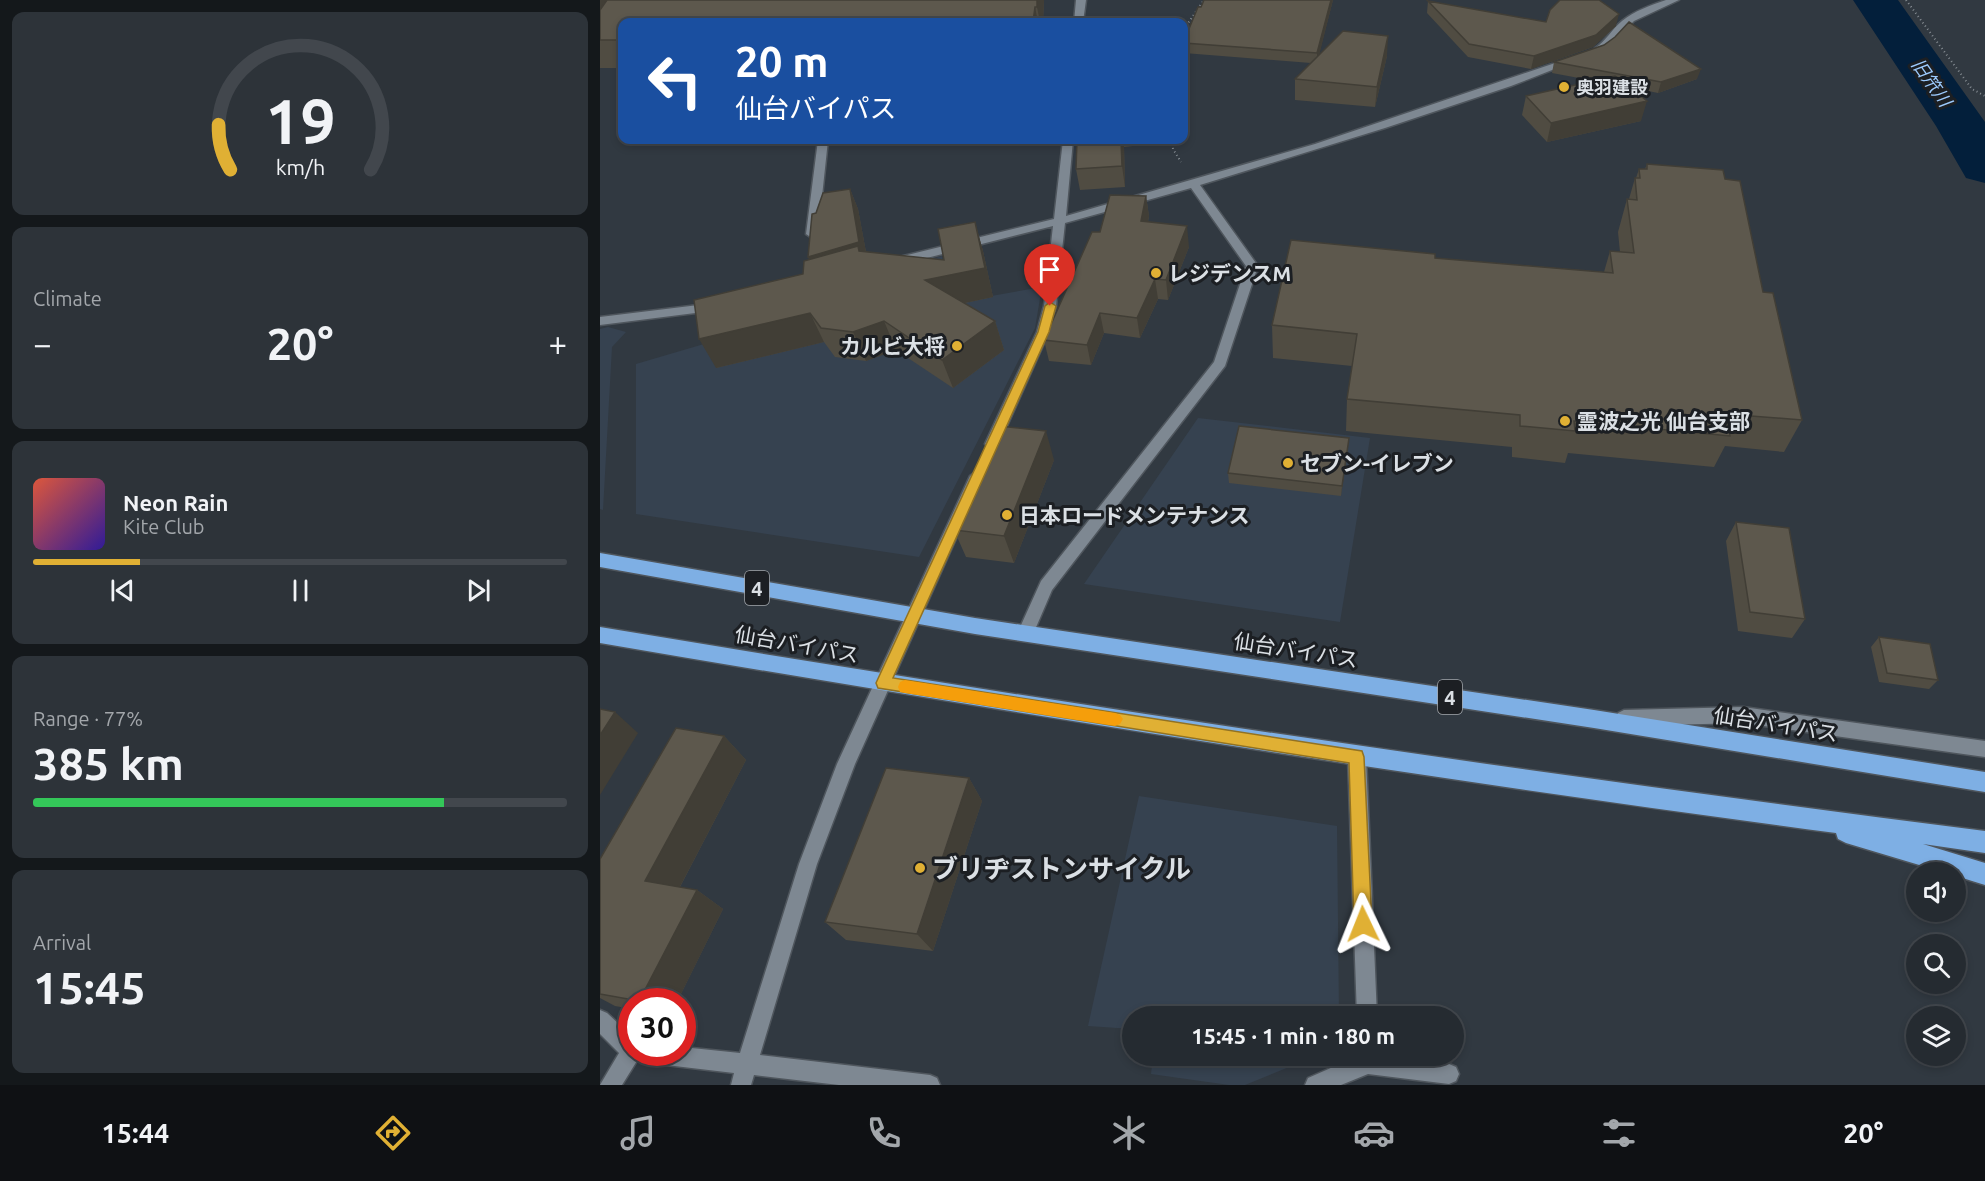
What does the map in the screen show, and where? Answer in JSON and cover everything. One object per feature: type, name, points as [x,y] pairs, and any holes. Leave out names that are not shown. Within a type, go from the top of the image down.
[{"type":"highway","name":"仙台バイパス","points":[[600,560],[1025,634],[1594,719],[1985,782]]},
{"type":"highway","name":"仙台バイパス","points":[[600,635],[883,683],[1357,757],[1985,842]]},
{"type":"highway","points":[[1804,819],[1918,856],[1985,874]]},
{"type":"street","points":[[1080,18],[1082,0]]},
{"type":"street","points":[[887,264],[1060,221],[1193,183],[1470,97],[1581,57],[1610,44],[1625,24],[1644,11],[1674,0]]},
{"type":"street","points":[[812,242],[823,144]]},
{"type":"street","points":[[745,1075],[808,864],[846,764],[1043,332],[1050,306],[1068,144]]},
{"type":"street","points":[[1025,634],[1046,586],[1220,363],[1252,266],[1193,183]]},
{"type":"street","points":[[600,321],[730,304]]},
{"type":"street","points":[[1594,719],[1743,715],[1985,750]]},
{"type":"street","points":[[1357,757],[1367,1006]]},
{"type":"street","points":[[600,1020],[618,1037]]},
{"type":"street","points":[[696,1064],[745,1075],[930,1085]]},
{"type":"street","points":[[610,1085],[622,1066]]},
{"type":"street","points":[[1315,1085],[1355,1066]]},
{"type":"street","points":[[1403,1066],[1449,1074]]},
{"type":"path","points":[[1188,23],[1204,0]]},
{"type":"path","points":[[1906,0],[1972,89],[1985,96]]},
{"type":"shaded area","points":[[942,256],[952,303],[1042,287],[1035,328],[919,557],[636,514],[636,364],[704,344],[727,319]]},
{"type":"shaded area","points":[[608,327],[626,332],[612,347],[603,510],[600,509],[600,329]]},
{"type":"shaded area","points":[[1198,418],[1370,438],[1340,622],[1084,584]]},
{"type":"shaded area","points":[[1139,796],[1337,826],[1339,1006],[1122,1006],[1122,1028],[1088,1026]]},
{"type":"shaded area","points":[[1152,1066],[1292,1066],[1245,1085],[1229,1085],[1151,1074]]},
{"type":"building","points":[[607,0],[1037,0],[1034,18],[618,18],[618,40],[600,40],[600,10]]},
{"type":"building","points":[[1204,0],[1331,0],[1317,53],[1188,43],[1188,31],[1198,7],[1201,7]]},
{"type":"building","points":[[1560,0],[1599,0],[1619,14],[1596,35],[1534,56],[1469,44],[1428,1],[1546,22],[1550,10]]},
{"type":"building","points":[[1629,22],[1701,69],[1661,82],[1554,62],[1604,45]]},
{"type":"building","points":[[1343,31],[1388,36],[1377,87],[1295,79]]},
{"type":"building","points":[[1615,76],[1647,101],[1551,123],[1526,96]]},
{"type":"building","points":[[1077,144],[1121,144],[1122,166],[1076,169]]},
{"type":"building","points":[[1647,164],[1723,170],[1725,179],[1740,181],[1763,292],[1773,293],[1802,420],[1726,414],[1730,436],[1574,421],[1575,431],[1520,426],[1520,415],[1347,399],[1357,334],[1272,325],[1291,240],[1435,254],[1435,258],[1613,273],[1610,251],[1634,253],[1627,199],[1637,200],[1635,178],[1640,178],[1639,169],[1647,169]]},
{"type":"building","points":[[850,189],[859,242],[808,257],[812,214],[816,213],[823,193]]},
{"type":"building","points":[[1110,195],[1146,196],[1141,221],[1187,226],[1166,280],[1155,279],[1137,318],[1100,313],[1087,345],[1044,340],[1092,232],[1100,232]]},
{"type":"building","points":[[975,222],[985,268],[925,280],[995,321],[942,360],[884,321],[853,332],[821,328],[810,313],[699,339],[694,300],[803,274],[804,261],[858,246],[859,251],[944,260],[938,229]]},
{"type":"building","points":[[999,426],[1046,431],[1004,536],[954,530]]},
{"type":"building","points":[[1239,426],[1349,438],[1342,486],[1228,473]]},
{"type":"building","points":[[1736,522],[1789,528],[1805,619],[1750,612]]},
{"type":"building","points":[[1879,637],[1930,644],[1938,680],[1887,673]]},
{"type":"building","points":[[600,709],[615,712],[600,735]]},
{"type":"building","points":[[676,728],[724,736],[645,881],[697,890],[646,988],[618,988],[618,997],[600,994],[600,859]]},
{"type":"building","points":[[886,768],[969,778],[917,934],[825,922]]},
{"type":"waterway","name":"旧笊川","points":[[1875,0],[1962,126],[1985,167]]},
{"type":"slow traffic","points":[[905,687],[1115,719]]},
{"type":"place","name":"奥羽建設","points":[[1564,87]]},
{"type":"place","name":"レジデンスM","points":[[1156,273]]},
{"type":"place","name":"カルビ大将","points":[[957,346]]},
{"type":"place","name":"霊波之光 仙台支部","points":[[1565,421]]},
{"type":"place","name":"セブン-イレブン","points":[[1288,463]]},
{"type":"place","name":"日本ロードメンテナンス","points":[[1007,515]]},
{"type":"place","name":"ブリヂストンサイクル","points":[[920,868]]},
{"type":"route","points":[[1050,306],[1043,332],[883,683],[1357,757],[1363,924]]}]
